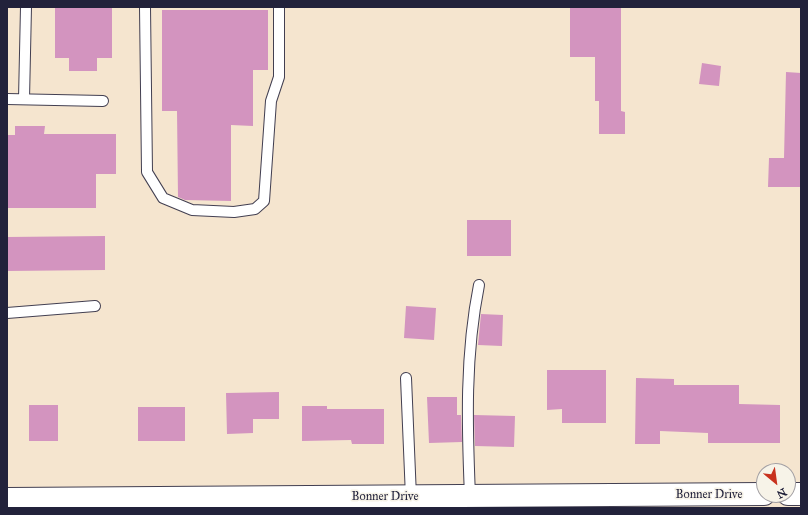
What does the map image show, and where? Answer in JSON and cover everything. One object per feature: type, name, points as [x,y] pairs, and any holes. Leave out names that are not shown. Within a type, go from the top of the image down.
[{"type":"street","name":"Bonner Drive","points":[[7,499],[95,503],[355,502],[411,496],[470,496],[700,501],[756,495]]},
{"type":"lane","points":[[24,99],[26,7]]},
{"type":"lane","points":[[145,7],[147,172],[163,198],[192,210],[234,212],[255,209],[264,201],[271,101],[279,77],[278,7]]},
{"type":"lane","points":[[7,99],[103,101]]},
{"type":"lane","points":[[470,496],[468,377],[473,316],[479,285]]},
{"type":"lane","points":[[7,313],[95,306]]},
{"type":"lane","points":[[406,378],[411,496]]},
{"type":"building","points":[[55,7],[112,7],[112,58],[97,58],[97,71],[69,71],[69,58],[55,58]]},
{"type":"building","points":[[570,7],[621,7],[621,111],[625,112],[625,134],[599,134],[599,101],[595,101],[595,57],[570,57]]},
{"type":"building","points":[[162,10],[268,10],[268,70],[253,70],[253,126],[231,125],[231,201],[185,200],[178,197],[177,111],[162,111]]},
{"type":"building","points":[[702,63],[721,66],[719,86],[699,84]]},
{"type":"building","points":[[786,72],[801,73],[801,187],[768,187],[769,158],[784,158]]},
{"type":"building","points":[[15,126],[45,126],[44,134],[116,134],[116,174],[96,174],[96,208],[7,208],[7,135],[15,135]]},
{"type":"building","points":[[467,220],[511,220],[511,256],[467,256]]},
{"type":"building","points":[[105,236],[105,270],[7,271],[7,237]]},
{"type":"building","points":[[406,306],[436,308],[434,340],[404,338]]},
{"type":"building","points":[[481,314],[503,315],[502,346],[478,345]]},
{"type":"building","points":[[547,370],[606,370],[606,423],[562,423],[562,409],[547,410]]},
{"type":"building","points":[[636,378],[674,379],[674,385],[739,385],[739,404],[780,405],[780,443],[708,443],[708,433],[660,431],[660,444],[635,444]]},
{"type":"building","points":[[279,392],[279,419],[253,419],[253,433],[227,434],[226,393]]},
{"type":"building","points":[[427,397],[457,397],[457,415],[461,415],[462,442],[429,443]]},
{"type":"building","points":[[29,405],[58,405],[58,441],[29,441]]},
{"type":"building","points":[[302,406],[327,406],[327,409],[384,409],[384,444],[352,444],[351,440],[302,441]]},
{"type":"building","points":[[138,407],[185,407],[185,441],[138,441]]},
{"type":"building","points":[[474,415],[515,416],[514,447],[475,446]]}]
